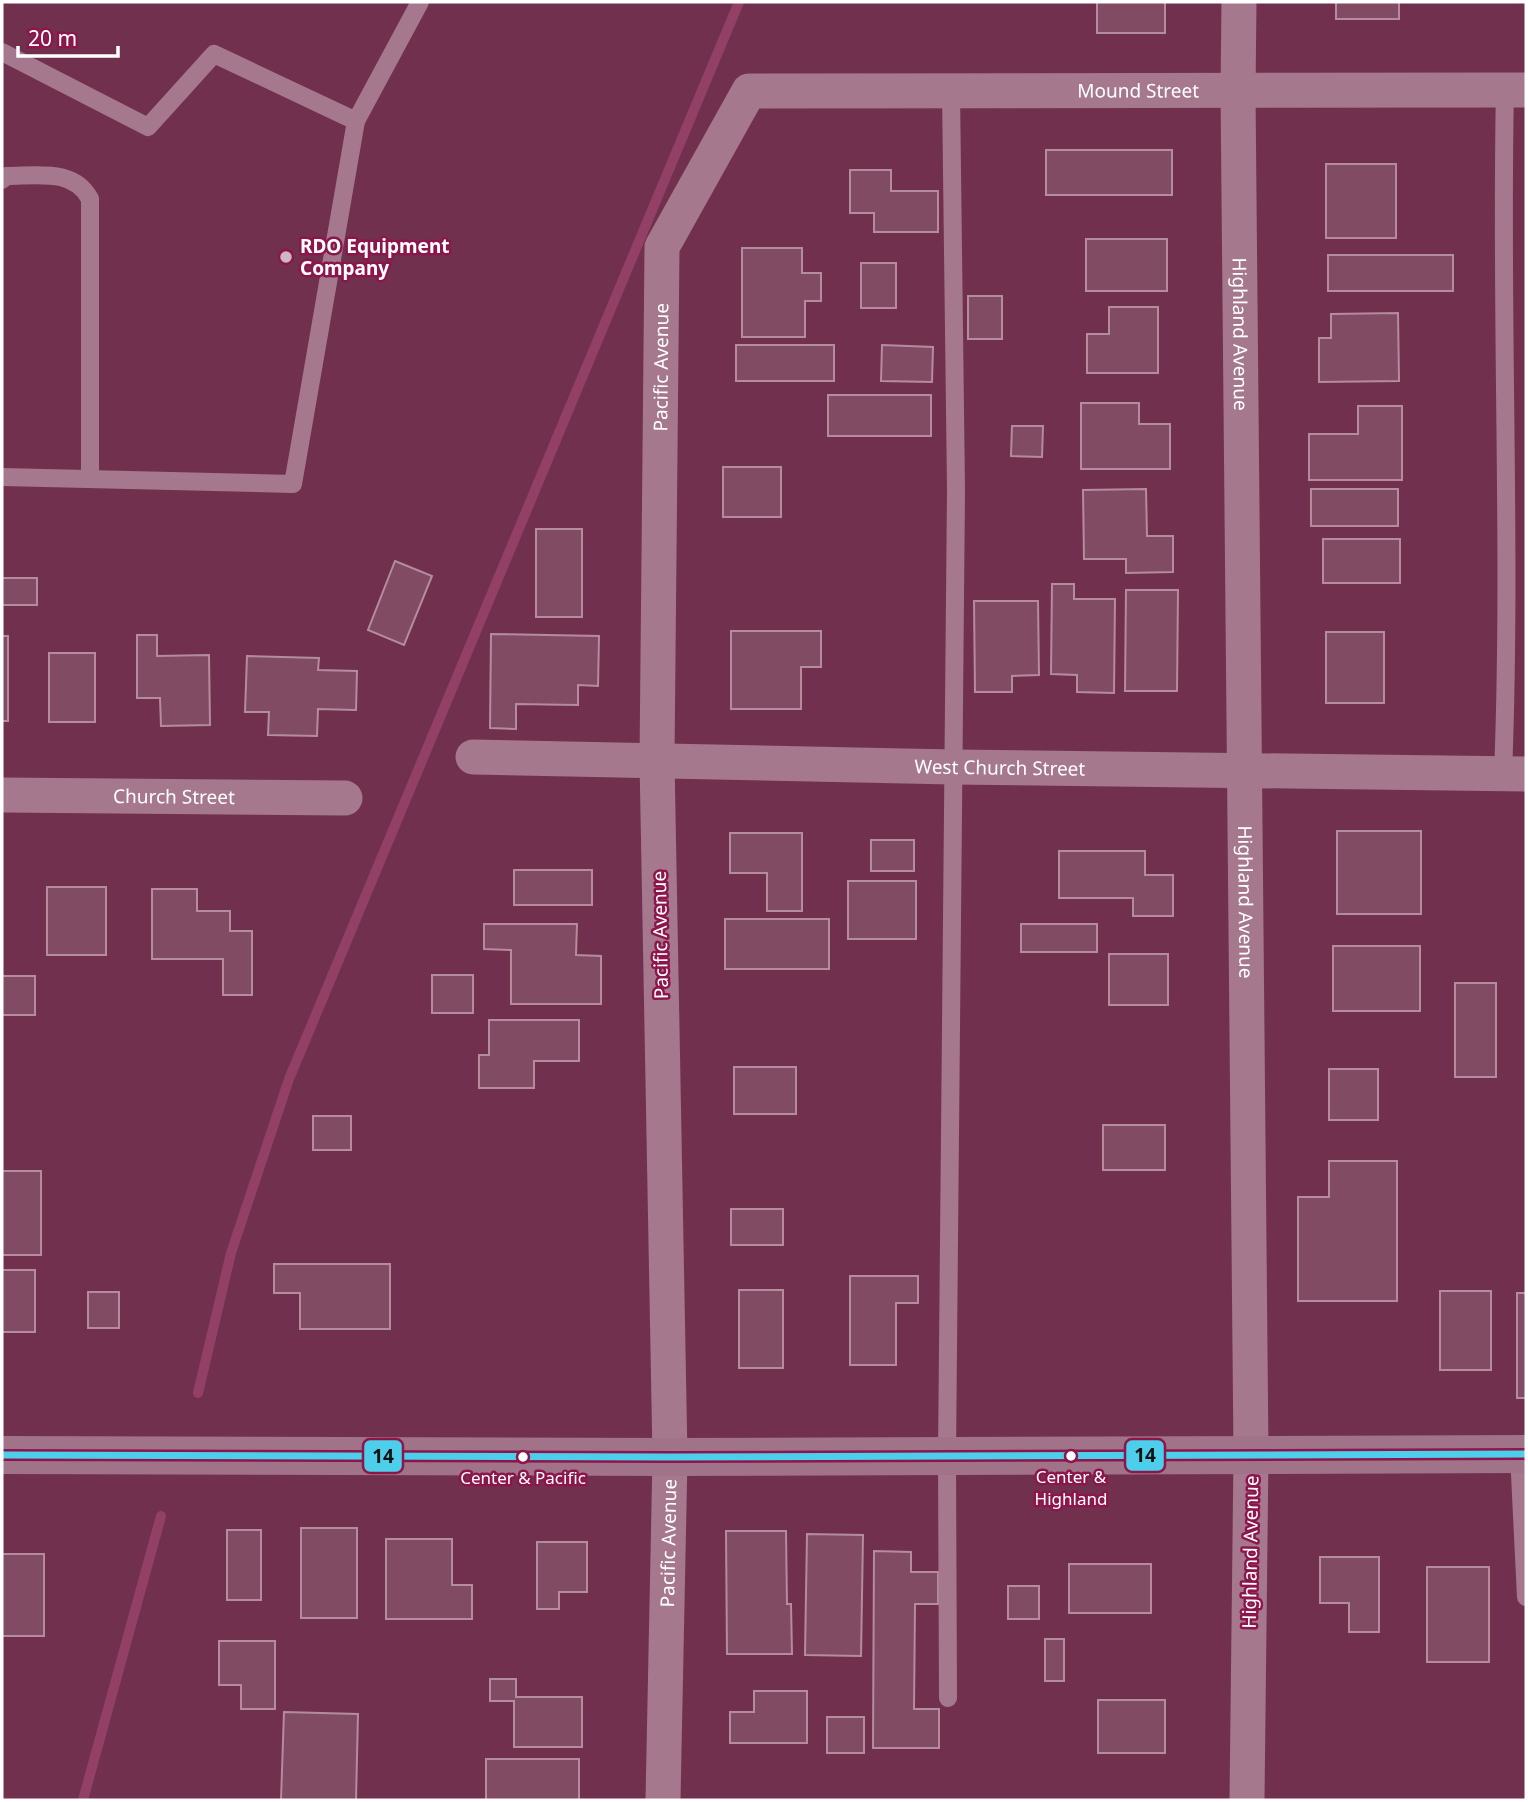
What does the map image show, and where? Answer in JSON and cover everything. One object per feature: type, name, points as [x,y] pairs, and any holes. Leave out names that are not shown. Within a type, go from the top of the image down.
[{"type":"main road","points":[[2,1455],[670,1457],[1523,1454]]},
{"type":"street","name":"Highland Avenue","points":[[1240,2],[1238,92],[1251,1454],[1247,1800]]},
{"type":"street","name":"Mound Street","points":[[749,92],[1515,90]]},
{"type":"street","name":"Pacific Avenue","points":[[663,1800],[670,1457],[657,760],[662,247],[749,92]]},
{"type":"street","name":"West Church Street","points":[[473,757],[953,767],[1515,774]]},
{"type":"street","name":"Church Street","points":[[2,795],[345,799]]},
{"type":"lane","points":[[2,477],[293,484],[356,121],[420,2]]},
{"type":"lane","points":[[2,52],[148,127],[214,54],[356,121]]},
{"type":"lane","points":[[1515,90],[1503,373],[1507,609],[1515,774]]},
{"type":"lane","points":[[948,1698],[947,1456],[956,490],[951,92]]},
{"type":"lane","points":[[2,180],[6,176],[64,175],[85,189],[90,199],[90,480]]},
{"type":"lane","points":[[1523,1454],[1526,1597]]},
{"type":"building","points":[[1097,2],[1165,2],[1165,33],[1097,33]]},
{"type":"building","points":[[1336,2],[1399,2],[1399,19],[1336,19]]},
{"type":"building","points":[[1046,150],[1172,150],[1172,195],[1046,195]]},
{"type":"building","points":[[1326,164],[1396,164],[1396,238],[1326,238]]},
{"type":"building","points":[[850,170],[891,170],[891,191],[938,191],[938,232],[874,232],[874,213],[850,213]]},
{"type":"building","points":[[1086,239],[1167,239],[1167,291],[1086,291]]},
{"type":"building","points":[[742,248],[802,248],[802,273],[821,273],[821,301],[805,301],[805,337],[742,337]]},
{"type":"building","points":[[1328,255],[1453,255],[1453,291],[1328,291]]},
{"type":"building","points":[[861,263],[896,263],[896,308],[861,308]]},
{"type":"building","points":[[968,296],[1002,296],[1002,339],[968,339]]},
{"type":"building","points":[[1109,307],[1158,307],[1158,373],[1087,373],[1087,334],[1109,334]]},
{"type":"building","points":[[1398,313],[1399,381],[1319,382],[1319,338],[1331,338],[1331,314]]},
{"type":"building","points":[[736,345],[834,345],[834,381],[736,381]]},
{"type":"building","points":[[882,345],[933,347],[932,382],[881,381]]},
{"type":"building","points":[[828,395],[931,395],[931,436],[828,436]]},
{"type":"building","points":[[1081,403],[1139,403],[1139,424],[1170,424],[1170,469],[1081,469]]},
{"type":"building","points":[[1358,406],[1402,406],[1402,480],[1309,480],[1309,434],[1358,434]]},
{"type":"building","points":[[1012,426],[1043,426],[1042,457],[1011,456]]},
{"type":"building","points":[[723,467],[781,467],[781,517],[723,517]]},
{"type":"building","points":[[1146,489],[1147,536],[1173,536],[1173,572],[1126,573],[1126,559],[1084,559],[1083,490]]},
{"type":"building","points":[[1311,489],[1398,489],[1398,526],[1311,526]]},
{"type":"building","points":[[536,529],[582,529],[582,617],[536,617]]},
{"type":"building","points":[[1323,539],[1400,539],[1400,583],[1323,583]]},
{"type":"building","points":[[395,561],[432,576],[404,645],[368,630]]},
{"type":"building","points":[[2,578],[37,578],[37,605],[2,605]]},
{"type":"building","points":[[1052,584],[1074,584],[1074,599],[1115,599],[1114,693],[1077,692],[1077,675],[1051,674]]},
{"type":"building","points":[[1126,590],[1178,590],[1177,691],[1125,691]]},
{"type":"building","points":[[974,601],[1038,601],[1039,675],[1012,676],[1012,692],[975,692]]},
{"type":"building","points":[[731,631],[821,631],[821,667],[801,667],[801,709],[731,709]]},
{"type":"building","points":[[1326,632],[1384,632],[1384,703],[1326,703]]},
{"type":"building","points":[[491,634],[599,636],[598,686],[578,685],[578,705],[516,704],[516,729],[490,728]]},
{"type":"building","points":[[137,635],[157,635],[157,656],[209,655],[210,725],[161,726],[160,698],[137,698]]},
{"type":"building","points":[[2,636],[8,636],[8,721],[2,721]]},
{"type":"building","points":[[49,653],[95,653],[95,722],[49,722]]},
{"type":"building","points":[[247,656],[319,658],[318,670],[357,671],[356,710],[318,709],[317,736],[268,735],[269,712],[245,712]]},
{"type":"building","points":[[1337,831],[1421,831],[1421,914],[1337,914]]},
{"type":"building","points":[[730,833],[802,833],[802,911],[767,911],[767,873],[730,873]]},
{"type":"building","points":[[871,840],[914,840],[914,871],[871,871]]},
{"type":"building","points":[[1059,851],[1145,851],[1145,875],[1173,875],[1173,916],[1133,916],[1133,898],[1059,898]]},
{"type":"building","points":[[514,870],[592,870],[592,905],[514,905]]},
{"type":"building","points":[[848,881],[916,881],[916,939],[848,939]]},
{"type":"building","points":[[47,887],[106,887],[106,955],[47,955]]},
{"type":"building","points":[[152,889],[197,889],[197,911],[230,911],[230,931],[252,931],[252,995],[223,995],[223,959],[152,959]]},
{"type":"building","points":[[725,919],[829,919],[829,969],[725,969]]},
{"type":"building","points":[[484,924],[577,924],[576,955],[601,956],[601,1004],[511,1004],[511,950],[484,949]]},
{"type":"building","points":[[1021,924],[1097,924],[1097,952],[1021,952]]},
{"type":"building","points":[[1333,946],[1420,946],[1420,1011],[1333,1011]]},
{"type":"building","points":[[1109,954],[1168,954],[1168,1005],[1109,1005]]},
{"type":"building","points":[[432,975],[473,975],[473,1013],[432,1013]]},
{"type":"building","points":[[2,976],[35,976],[35,1015],[2,1015]]},
{"type":"building","points":[[1455,983],[1496,983],[1496,1077],[1455,1077]]},
{"type":"building","points":[[489,1020],[579,1020],[579,1061],[534,1061],[534,1088],[479,1088],[479,1055],[489,1055]]},
{"type":"building","points":[[734,1067],[796,1067],[796,1114],[734,1114]]},
{"type":"building","points":[[1329,1069],[1378,1069],[1378,1120],[1329,1120]]},
{"type":"building","points":[[313,1116],[351,1116],[351,1150],[313,1150]]},
{"type":"building","points":[[1103,1125],[1165,1125],[1165,1170],[1103,1170]]},
{"type":"building","points":[[1329,1161],[1397,1161],[1397,1301],[1298,1301],[1298,1197],[1329,1197]]},
{"type":"building","points":[[2,1171],[41,1171],[41,1255],[2,1255]]},
{"type":"building","points":[[731,1209],[783,1209],[783,1245],[731,1245]]},
{"type":"building","points":[[274,1264],[390,1264],[390,1329],[300,1329],[300,1293],[274,1293]]},
{"type":"building","points":[[2,1270],[35,1270],[35,1332],[2,1332]]},
{"type":"building","points":[[850,1276],[918,1276],[918,1303],[896,1303],[896,1365],[850,1365]]},
{"type":"building","points":[[739,1290],[783,1290],[783,1368],[739,1368]]},
{"type":"building","points":[[1440,1291],[1491,1291],[1491,1370],[1440,1370]]},
{"type":"building","points":[[88,1292],[119,1292],[119,1328],[88,1328]]},
{"type":"building","points":[[1517,1293],[1526,1293],[1526,1398],[1517,1398]]},
{"type":"building","points":[[301,1528],[357,1528],[357,1618],[301,1618]]},
{"type":"building","points":[[227,1530],[261,1530],[261,1600],[227,1600]]},
{"type":"building","points":[[726,1531],[786,1531],[787,1604],[791,1604],[792,1654],[727,1654]]},
{"type":"building","points":[[807,1534],[863,1535],[861,1656],[805,1655]]},
{"type":"building","points":[[386,1539],[452,1539],[452,1585],[472,1585],[472,1619],[386,1619]]},
{"type":"building","points":[[537,1542],[587,1542],[587,1592],[559,1592],[559,1609],[537,1609]]},
{"type":"building","points":[[874,1551],[911,1552],[911,1572],[938,1572],[938,1604],[915,1604],[914,1709],[939,1709],[939,1748],[873,1748]]},
{"type":"building","points":[[2,1554],[44,1554],[44,1636],[2,1636]]},
{"type":"building","points":[[1320,1557],[1379,1557],[1379,1632],[1349,1632],[1349,1603],[1320,1603]]},
{"type":"building","points":[[1069,1564],[1151,1564],[1151,1613],[1069,1613]]},
{"type":"building","points":[[1427,1567],[1489,1567],[1489,1662],[1427,1662]]},
{"type":"building","points":[[1008,1586],[1039,1586],[1039,1619],[1008,1619]]},
{"type":"building","points":[[1045,1639],[1064,1639],[1064,1681],[1045,1681]]},
{"type":"building","points":[[219,1641],[275,1641],[275,1709],[241,1709],[241,1685],[219,1685]]},
{"type":"building","points":[[490,1679],[516,1679],[516,1697],[582,1697],[582,1747],[514,1747],[514,1701],[490,1701]]},
{"type":"building","points":[[754,1691],[807,1691],[807,1743],[730,1743],[730,1712],[754,1712]]},
{"type":"building","points":[[1098,1700],[1165,1700],[1165,1753],[1098,1753]]},
{"type":"building","points":[[284,1712],[358,1714],[356,1800],[281,1800]]},
{"type":"building","points":[[827,1717],[864,1717],[864,1753],[827,1753]]},
{"type":"building","points":[[486,1759],[579,1759],[579,1800],[486,1800]]},
{"type":"waterway","points":[[198,1393],[231,1253],[289,1079],[739,2]]},
{"type":"waterway","points":[[83,1800],[161,1516]]},
{"type":"transit line","name":"14","points":[[2,1455],[670,1457],[1526,1454]]},
{"type":"place","name":"RDO Equipment Company","points":[[286,257]]},
{"type":"place","name":"Center & Highland","points":[[1071,1456]]},
{"type":"place","name":"Center & Pacific","points":[[523,1457]]}]
